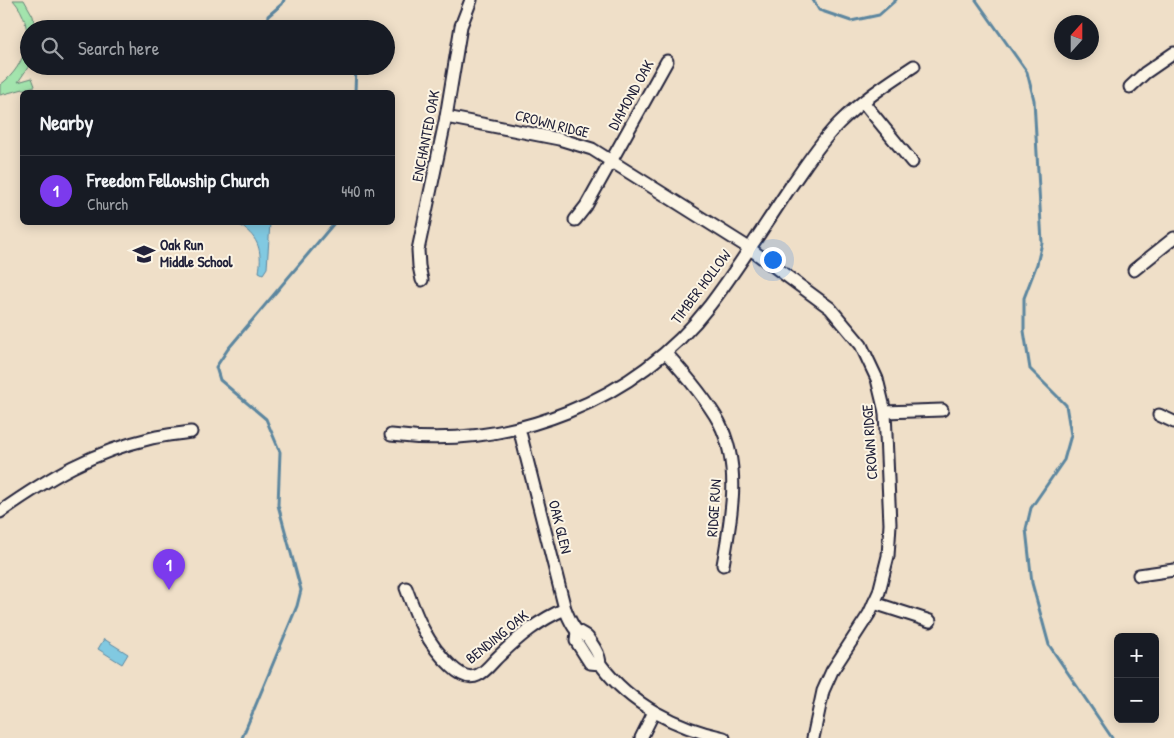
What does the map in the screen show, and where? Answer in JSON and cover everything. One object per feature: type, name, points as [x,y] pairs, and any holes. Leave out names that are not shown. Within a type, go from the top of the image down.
[{"type":"street","name":"ENCHANTED OAK","points":[[422,280],[418,250],[446,117],[461,26],[472,0]]},
{"type":"street","points":[[1130,87],[1145,73],[1174,53]]},
{"type":"street","name":"DIAMOND OAK","points":[[574,220],[586,206],[667,61]]},
{"type":"street","name":"TIMBER HOLLOW","points":[[391,435],[443,438],[488,434],[520,428],[561,415],[594,401],[634,377],[666,352],[709,306],[818,147],[838,124],[863,102],[914,66]]},
{"type":"street","points":[[863,102],[912,162]]},
{"type":"street","name":"CROWN RIDGE","points":[[446,117],[570,141],[592,149],[749,248],[817,298],[840,318],[862,345],[877,379],[885,412],[890,524],[889,542],[883,580],[874,604],[827,681],[813,738]]},
{"type":"street","points":[[1134,270],[1174,238]]},
{"type":"street","name":"RIDGE RUN","points":[[666,352],[709,407],[726,441],[733,491],[730,526],[723,564]]},
{"type":"street","points":[[885,412],[942,410]]},
{"type":"street","points":[[1159,415],[1174,422]]},
{"type":"street","name":"OAK GLEN","points":[[520,428],[565,609],[577,631],[576,641],[590,663],[600,664],[624,690],[654,712],[684,727],[724,738]]},
{"type":"street","points":[[0,512],[39,485],[95,456],[154,438],[190,432]]},
{"type":"street","points":[[1139,575],[1174,570]]},
{"type":"street","name":"BENDING OAK","points":[[406,588],[421,627],[434,649],[454,670],[471,678],[483,672],[498,656],[535,625],[565,609]]},
{"type":"street","points":[[874,604],[930,622]]},
{"type":"street","points":[[641,738],[654,712]]},
{"type":"green space","points":[[13,0],[24,0],[34,20],[24,20]]},
{"type":"green space","points":[[20,62],[20,75],[23,75],[18,82],[32,78],[35,86],[0,95],[0,85],[10,77]]},
{"type":"water","points":[[240,225],[270,225],[267,268],[263,274],[259,272],[260,254],[257,243]]},
{"type":"water","points":[[104,639],[128,654],[122,664],[98,649]]},
{"type":"waterway","points":[[267,20],[268,16],[284,0]]},
{"type":"waterway","points":[[813,0],[819,10],[851,21],[879,15],[896,0]]},
{"type":"waterway","points":[[976,0],[1027,72],[1034,100],[1042,243],[1037,264],[1024,298],[1024,331],[1030,369],[1066,405],[1071,435],[1064,460],[1031,508],[1026,529],[1032,583],[1049,645],[1112,738]]},
{"type":"waterway","points":[[355,90],[356,75]]},
{"type":"waterway","points":[[242,738],[297,606],[301,590],[278,505],[280,452],[266,419],[220,380],[216,367],[228,349],[332,225]]},
{"type":"place","name":"Oak Run Middle School","points":[[144,254]]},
{"type":"place","name":"Freedom Fellowship Church","points":[[169,590]]}]
